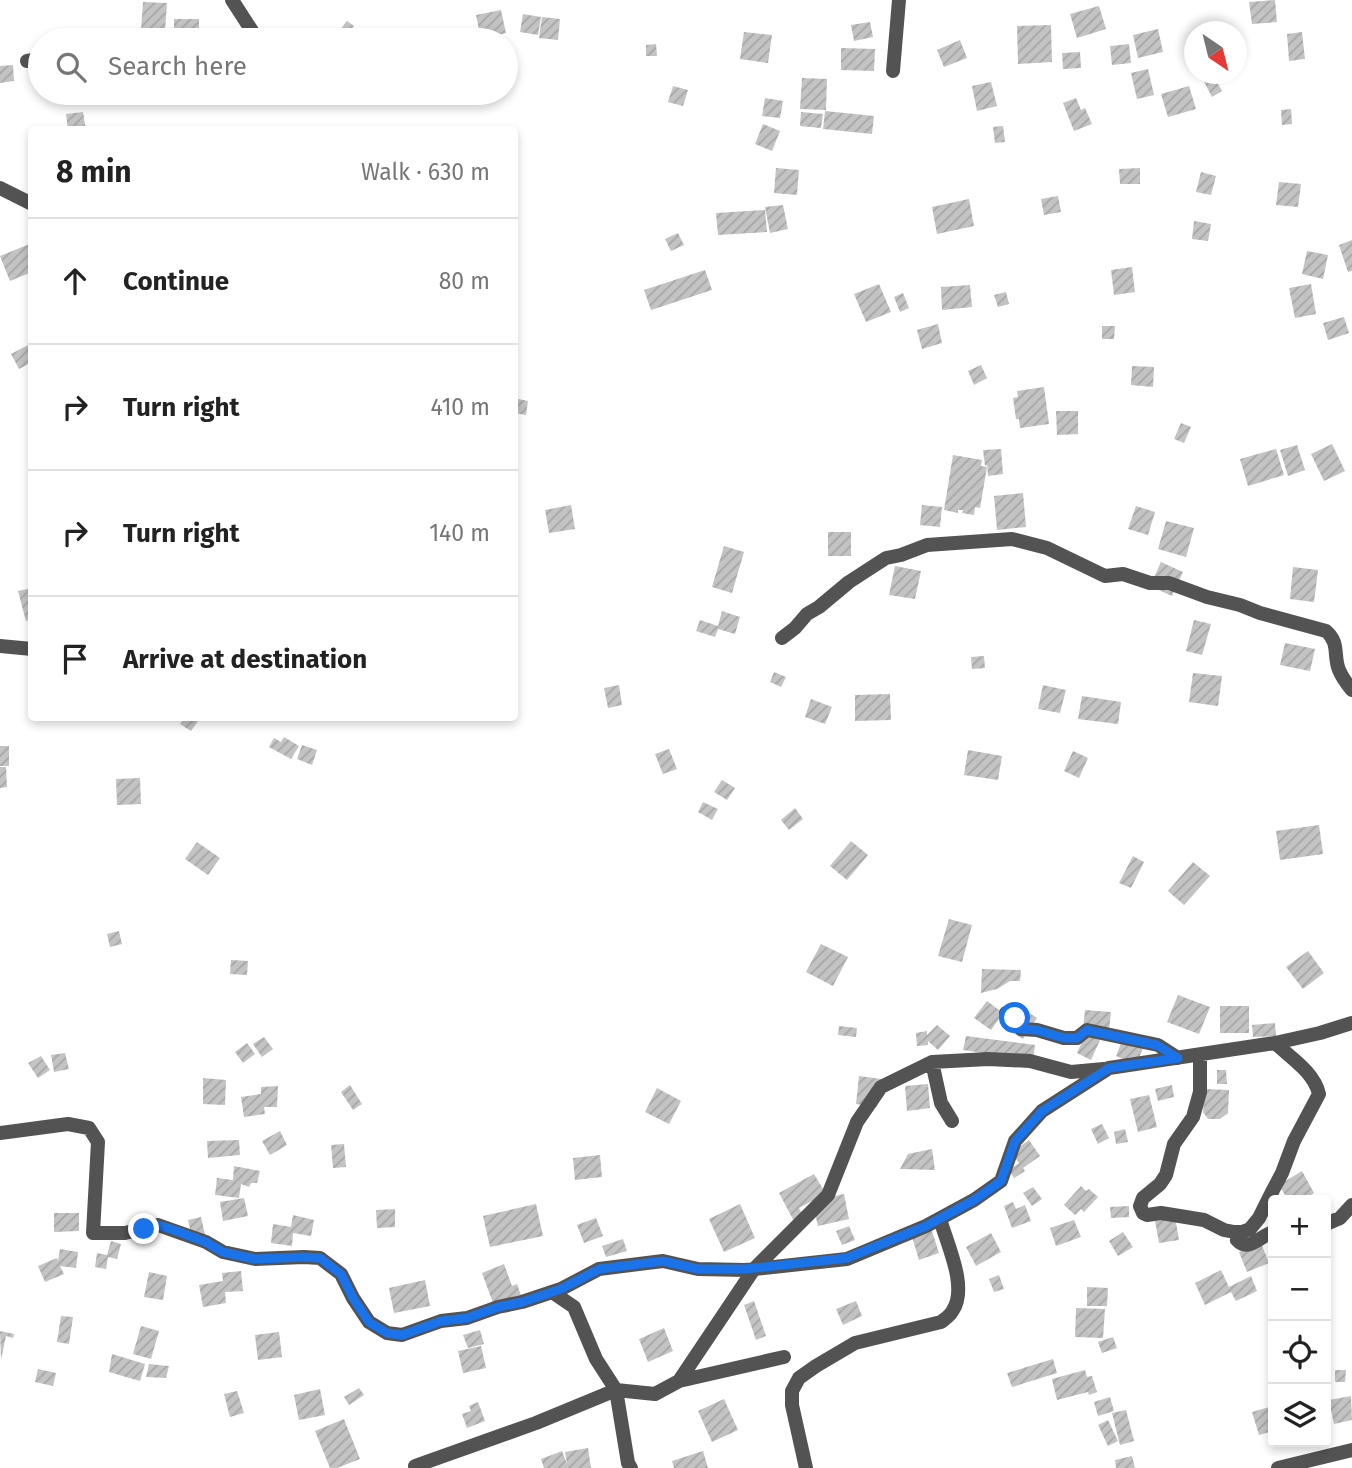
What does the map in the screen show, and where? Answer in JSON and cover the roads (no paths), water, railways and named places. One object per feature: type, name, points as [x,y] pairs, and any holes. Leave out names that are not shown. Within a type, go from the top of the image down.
[{"type":"street","points":[[232,0],[250,28]]},
{"type":"street","points":[[893,71],[899,0]]},
{"type":"street","points":[[0,188],[28,202]]},
{"type":"street","points":[[782,638],[807,614],[886,558],[927,545],[1012,539],[1047,548],[1105,576],[1123,575],[1150,583],[1169,583],[1207,597],[1326,631],[1334,642],[1339,669],[1352,690]]},
{"type":"street","points":[[0,646],[28,649]]},
{"type":"street","points":[[1006,1013],[1015,1018],[1021,1029],[1037,1030],[1064,1038],[1077,1038],[1087,1030],[1157,1045],[1178,1058]]},
{"type":"street","points":[[679,1381],[754,1269],[828,1195],[856,1122],[881,1087],[932,1062],[988,1059],[1030,1061],[1071,1072],[1275,1043],[1352,1023]]},
{"type":"street","points":[[1200,1055],[1200,1092],[1193,1117],[1174,1144],[1166,1175],[1160,1184],[1143,1198],[1140,1206],[1147,1215],[1161,1213],[1204,1220],[1224,1230],[1242,1232],[1250,1229],[1259,1218],[1319,1094],[1317,1086],[1305,1070],[1275,1043]]},
{"type":"street","points":[[932,1062],[941,1103],[953,1121]]},
{"type":"street","points":[[0,1133],[68,1124],[89,1128],[98,1142],[93,1233],[125,1233],[158,1225],[206,1242],[223,1252],[255,1259],[320,1258],[341,1274],[369,1322],[387,1333],[402,1335],[441,1321],[467,1318],[561,1289],[599,1269],[663,1261],[698,1269],[754,1269],[847,1258],[940,1219],[1001,1181],[1015,1141],[1042,1111],[1109,1068]]},
{"type":"street","points":[[1331,1222],[1340,1218],[1352,1205]]},
{"type":"street","points":[[806,1468],[792,1405],[792,1391],[799,1378],[855,1343],[941,1322],[953,1312],[958,1299],[958,1278],[940,1219]]},
{"type":"street","points":[[1242,1232],[1237,1240],[1245,1246],[1268,1233]]},
{"type":"street","points":[[552,1292],[574,1307],[596,1359],[616,1390],[631,1468]]},
{"type":"street","points":[[415,1466],[536,1423],[616,1390],[655,1394],[679,1381],[784,1357]]},
{"type":"street","points":[[1278,1468],[1352,1451]]}]
